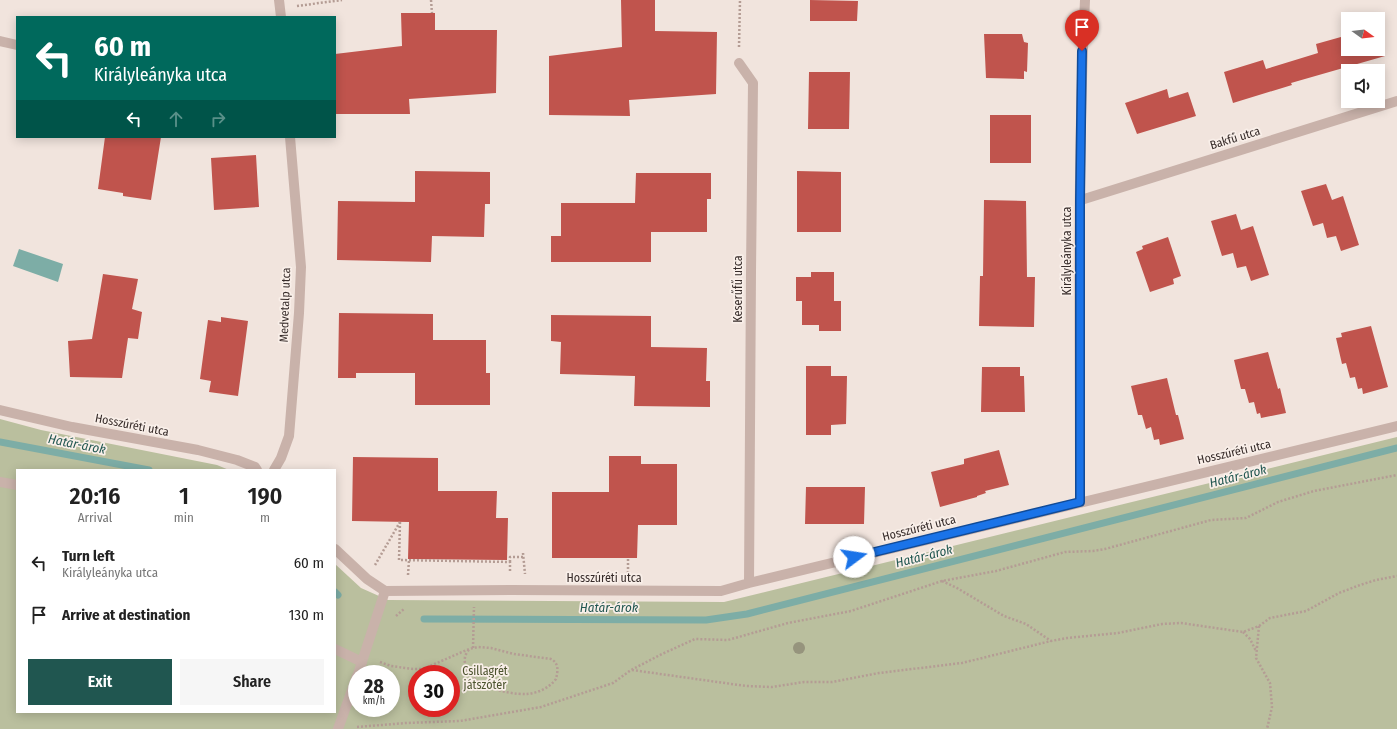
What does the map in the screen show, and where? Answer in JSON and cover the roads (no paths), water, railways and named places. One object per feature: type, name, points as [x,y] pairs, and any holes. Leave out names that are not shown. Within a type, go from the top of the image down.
[{"type":"street","name":"Királyleányka utca","points":[[1080,502],[1080,200],[1082,51],[1085,0]]},
{"type":"street","points":[[0,41],[16,45]]},
{"type":"street","name":"Keserűfű utca","points":[[739,63],[753,83],[749,583]]},
{"type":"street","name":"Bakfű utca","points":[[1080,200],[1397,101]]},
{"type":"street","name":"Medvetalp utca","points":[[275,469],[281,458],[289,436],[300,313],[301,267],[290,138]]},
{"type":"street","name":"Hosszúréti utca","points":[[0,410],[72,427],[198,450],[237,460],[256,469]]},
{"type":"street","name":"Hosszúréti utca","points":[[385,591],[721,591],[1080,502],[1397,426]]},
{"type":"street","points":[[0,482],[16,485]]},
{"type":"street","points":[[336,551],[367,579],[385,591],[361,665]]},
{"type":"street","points":[[336,649],[362,662]]},
{"type":"street","points":[[338,729],[348,701]]},
{"type":"water","points":[[19,249],[63,264],[58,282],[13,266]]},
{"type":"waterway","name":"Határ-árok","points":[[0,442],[144,469]]},
{"type":"waterway","name":"Határ-árok","points":[[424,619],[706,620],[747,614],[1397,448]]},
{"type":"park label","name":"Csillagrét játszótér","points":[[485,678]]}]
